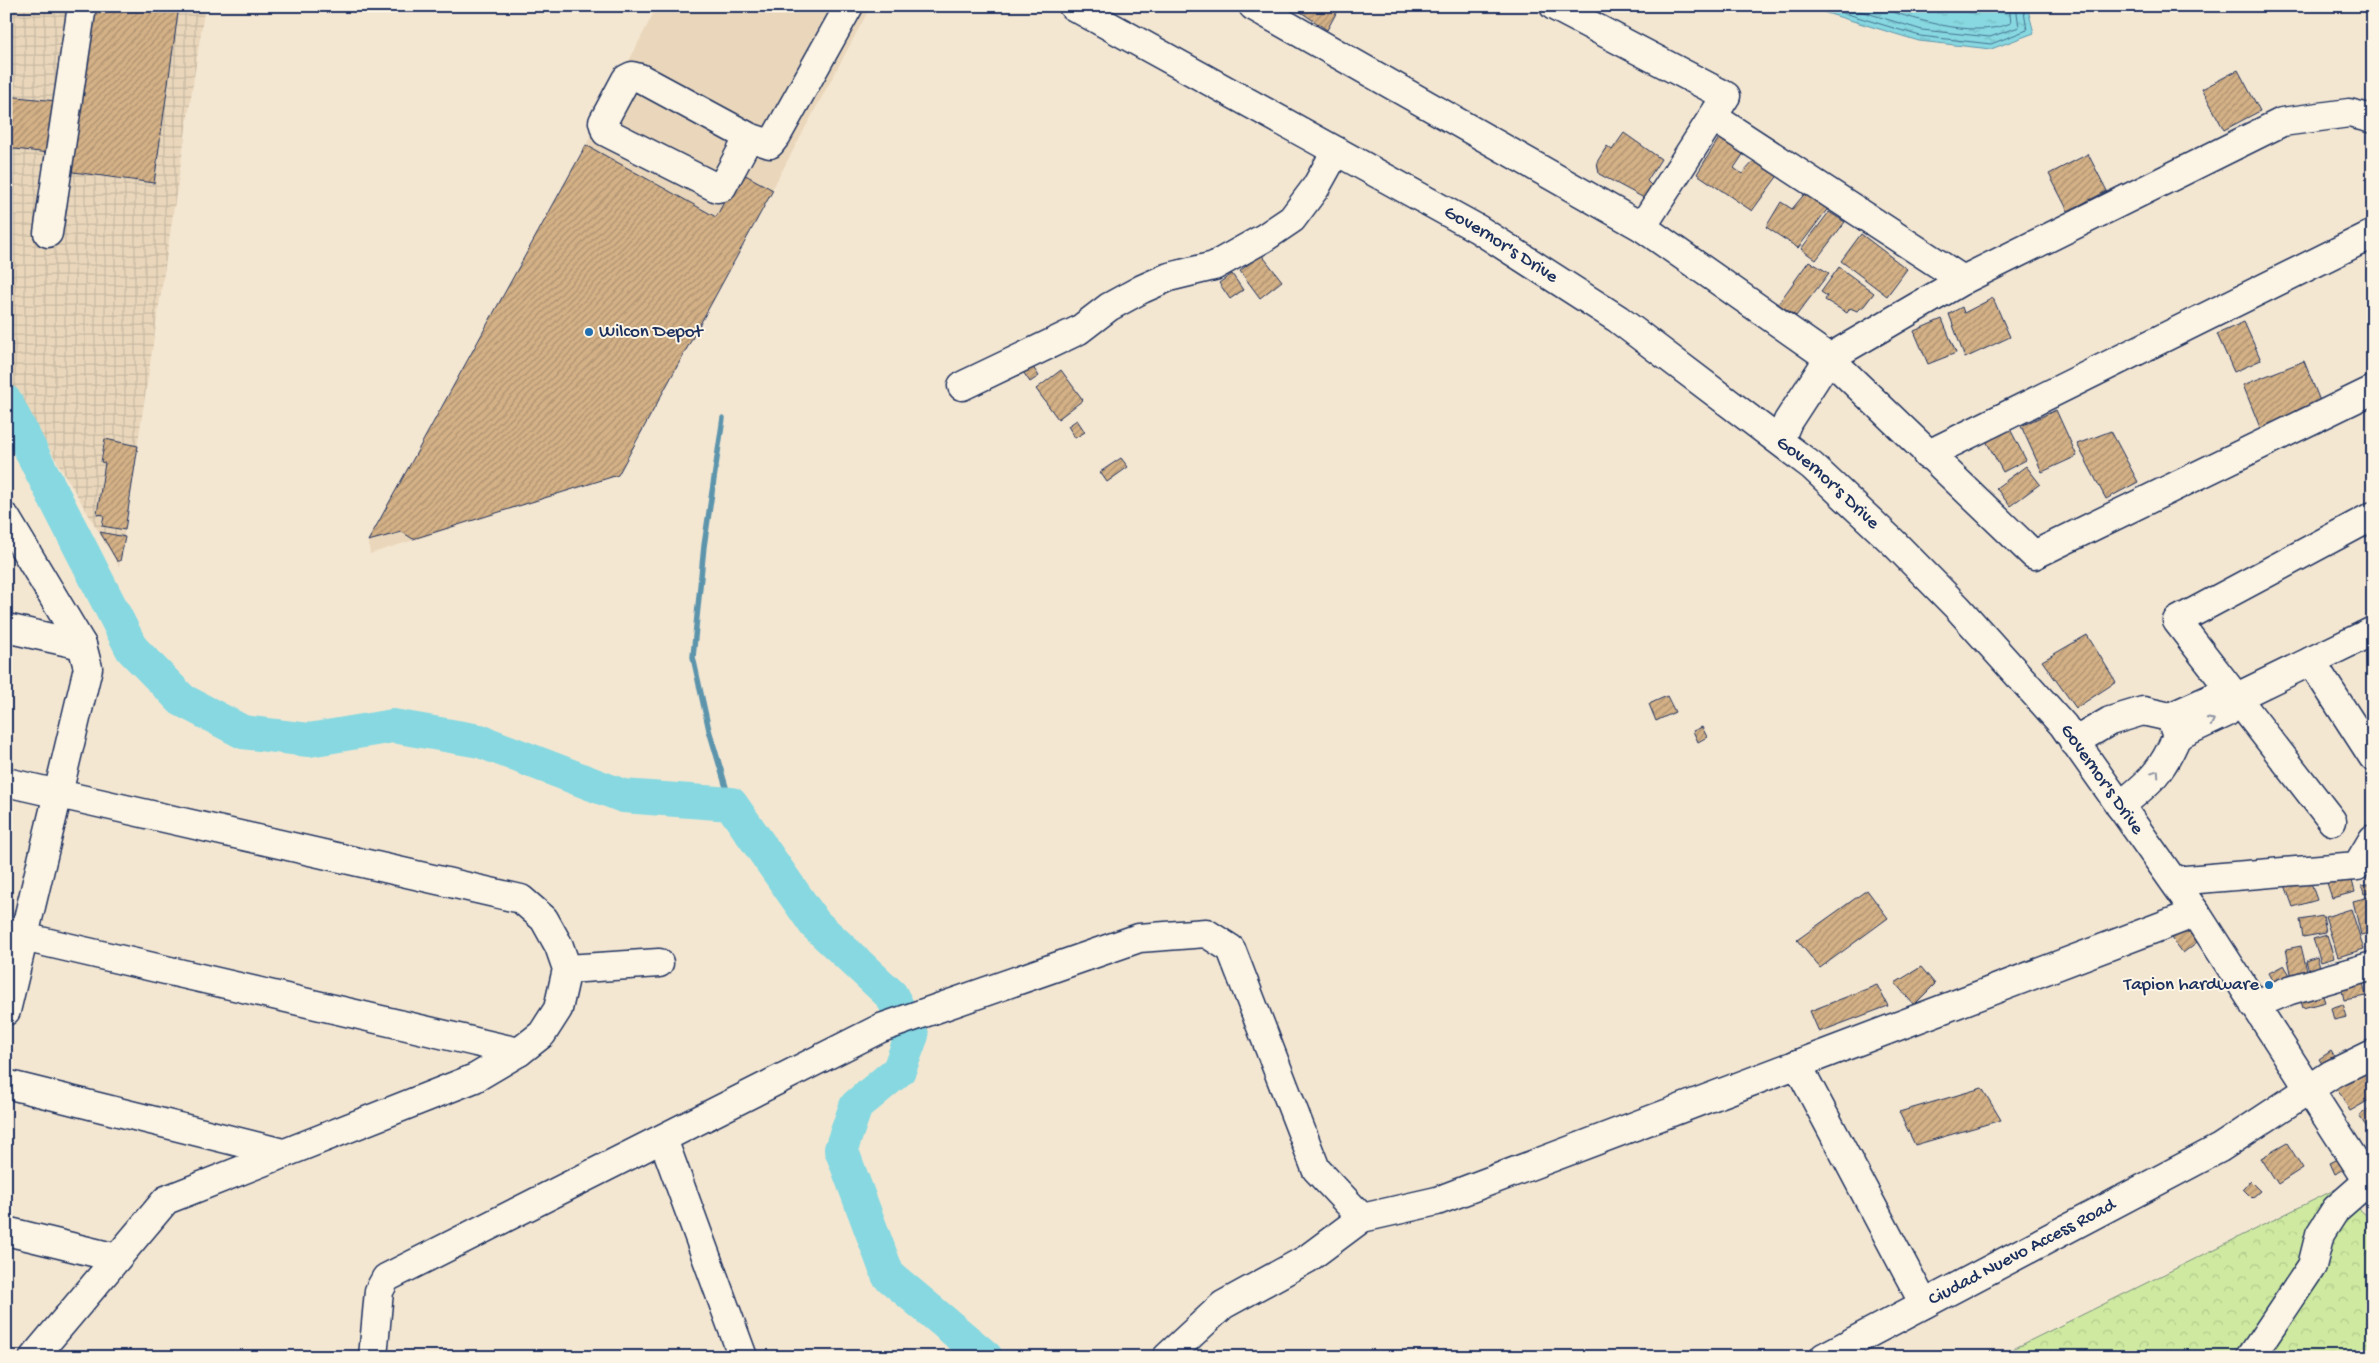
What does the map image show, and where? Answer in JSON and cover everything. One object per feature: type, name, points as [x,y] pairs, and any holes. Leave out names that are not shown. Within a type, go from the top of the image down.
[{"type":"street","points":[[48,233],[82,6]]},
{"type":"street","points":[[749,136],[722,187],[717,188],[711,187],[606,132],[603,122],[626,79],[632,76],[640,78],[749,136],[770,144],[777,135],[850,6]]},
{"type":"street","name":"Governor's Drive","points":[[1073,6],[1478,229],[1618,319],[1812,466],[1913,563],[2050,710],[2196,912],[2370,1185]]},
{"type":"street","points":[[1254,6],[1642,227],[1829,358],[1927,455],[2034,555],[2373,390]]},
{"type":"street","points":[[1554,6],[1726,96],[1642,227]]},
{"type":"street","points":[[1780,440],[1788,421],[1829,358],[1963,280],[2282,122],[2349,112],[2373,118]]},
{"type":"street","points":[[1713,117],[1963,280]]},
{"type":"street","points":[[962,386],[1079,330],[1108,307],[1142,288],[1169,277],[1214,266],[1264,238],[1292,219],[1316,187],[1336,151]]},
{"type":"street","points":[[1927,455],[2373,234]]},
{"type":"street","points":[[2332,821],[2177,621],[2373,516]]},
{"type":"street","points":[[6,518],[82,645],[88,668],[58,794],[15,935],[6,1011]]},
{"type":"street","points":[[6,628],[82,645]]},
{"type":"street","points":[[2074,742],[2110,721],[2143,711],[2173,727],[2226,713],[2237,697],[2373,631]]},
{"type":"street","points":[[2311,661],[2373,757]]},
{"type":"street","points":[[2120,806],[2153,780],[2170,753],[2173,727]]},
{"type":"street","points":[[6,782],[522,899],[544,919],[559,946],[566,969],[558,1009],[542,1034],[519,1052],[475,1078],[166,1200],[34,1357]]},
{"type":"street","points":[[2174,881],[2357,866],[2373,839]]},
{"type":"street","points":[[1167,1357],[1223,1305],[1307,1259],[1362,1218],[1437,1201],[2196,912]]},
{"type":"street","points":[[373,1357],[379,1291],[386,1278],[881,1028],[1139,938],[1206,934],[1231,949],[1316,1169],[1362,1218]]},
{"type":"street","points":[[15,935],[519,1052]]},
{"type":"street","points":[[566,969],[660,963]]},
{"type":"street","points":[[2254,1005],[2290,990],[2373,966]]},
{"type":"street","name":"Ciudad Nuevo Access Road","points":[[1824,1357],[2314,1099],[2352,1063],[2373,1054]]},
{"type":"street","points":[[1797,1064],[1924,1304]]},
{"type":"street","points":[[6,1084],[283,1153]]},
{"type":"street","points":[[663,1139],[743,1357]]},
{"type":"street","points":[[2251,1357],[2312,1266],[2320,1234],[2336,1208],[2370,1185]]},
{"type":"street","points":[[6,1231],[117,1258]]},
{"type":"shaded area","points":[[6,6],[205,6],[119,566],[6,376]]},
{"type":"shaded area","name":"Wilcon Depot","points":[[657,6],[871,6],[618,475],[370,554],[368,541],[586,145]]},
{"type":"green space","points":[[2336,1189],[2373,1221],[2373,1357],[1997,1357]]},
{"type":"water","points":[[1803,6],[2027,6],[2034,33],[1991,49],[1919,41]]},
{"type":"building","points":[[89,6],[179,6],[154,183],[66,171]]},
{"type":"building","points":[[1292,6],[1340,6],[1327,30]]},
{"type":"building","points":[[2238,70],[2260,111],[2224,130],[2202,89]]},
{"type":"building","points":[[6,96],[57,101],[49,153],[6,148]]},
{"type":"building","points":[[1624,133],[1661,159],[1647,181],[1652,186],[1644,198],[1599,174],[1597,162],[1607,146],[1612,150]]},
{"type":"building","points":[[1722,133],[1746,150],[1734,168],[1742,174],[1756,159],[1779,174],[1752,211],[1697,174]]},
{"type":"building","name":"Wilcon Depot","points":[[586,145],[716,217],[740,172],[773,190],[618,475],[413,539],[402,532],[368,541]]},
{"type":"building","points":[[2088,154],[2107,191],[2068,211],[2049,174]]},
{"type":"building","points":[[1807,191],[1829,207],[1798,248],[1766,227],[1781,202],[1792,209]]},
{"type":"building","points":[[1829,212],[1845,222],[1816,260],[1801,249]]},
{"type":"building","points":[[1861,234],[1907,269],[1887,296],[1841,261]]},
{"type":"building","points":[[1261,254],[1282,281],[1260,298],[1240,271]]},
{"type":"building","points":[[1809,261],[1829,273],[1796,316],[1778,304]]},
{"type":"building","points":[[1839,267],[1874,293],[1864,306],[1857,311],[1850,308],[1847,313],[1825,300],[1827,296],[1821,292]]},
{"type":"building","points":[[1232,274],[1243,290],[1230,299],[1219,283]]},
{"type":"building","points":[[1993,298],[2010,337],[1965,358],[1949,314],[1962,307],[1964,313]]},
{"type":"building","points":[[1942,319],[1956,353],[1928,364],[1914,331]]},
{"type":"building","points":[[2244,322],[2261,360],[2234,372],[2217,334]]},
{"type":"building","points":[[2304,361],[2322,406],[2261,430],[2243,385]]},
{"type":"building","points":[[1030,363],[1039,376],[1030,382],[1021,369]]},
{"type":"building","points":[[1061,370],[1083,400],[1058,419],[1036,389]]},
{"type":"building","points":[[2056,410],[2077,456],[2042,472],[2021,426]]},
{"type":"building","points":[[1077,420],[1085,432],[1075,438],[1068,426]]},
{"type":"building","points":[[2009,427],[2026,460],[2003,472],[1985,439]]},
{"type":"building","points":[[2111,431],[2138,482],[2106,499],[2077,444]]},
{"type":"building","points":[[105,439],[138,446],[125,530],[102,526],[104,515],[97,514],[105,463],[101,462]]},
{"type":"building","points":[[1121,458],[1128,467],[1107,482],[1100,472]]},
{"type":"building","points":[[2026,466],[2040,484],[2010,506],[1996,488]]},
{"type":"building","points":[[100,532],[125,537],[120,561],[117,561]]},
{"type":"building","points":[[2087,635],[2116,682],[2076,708],[2042,661]]},
{"type":"building","points":[[1667,696],[1675,712],[1656,721],[1649,704]]},
{"type":"building","points":[[1702,727],[1707,737],[1698,742],[1693,731]]},
{"type":"building","points":[[2350,873],[2355,892],[2332,898],[2326,880]]},
{"type":"building","points":[[2309,877],[2317,900],[2293,907],[2285,885]]},
{"type":"building","points":[[2373,884],[2373,892],[2364,894],[2362,886]]},
{"type":"building","points":[[1867,890],[1888,918],[1820,968],[1797,940]]},
{"type":"building","points":[[2373,896],[2373,932],[2361,935],[2353,901]]},
{"type":"building","points":[[2351,909],[2364,949],[2338,957],[2325,917]]},
{"type":"building","points":[[2323,916],[2326,933],[2303,937],[2300,920]]},
{"type":"building","points":[[2184,924],[2197,942],[2183,953],[2169,934]]},
{"type":"building","points":[[2327,935],[2334,958],[2321,962],[2313,939]]},
{"type":"building","points":[[2373,937],[2373,955],[2368,938]]},
{"type":"building","points":[[2301,946],[2308,975],[2292,978],[2286,949]]},
{"type":"building","points":[[2317,957],[2322,974],[2311,977],[2306,961]]},
{"type":"building","points":[[2284,965],[2290,975],[2275,984],[2269,973]]},
{"type":"building","points":[[1921,967],[1935,984],[1914,1005],[1895,983]]},
{"type":"building","points":[[2362,977],[2366,996],[2344,1000],[2340,981]]},
{"type":"building","points":[[1877,985],[1888,1006],[1819,1032],[1810,1011]]},
{"type":"building","points":[[2319,985],[2325,1002],[2303,1008],[2298,992]]},
{"type":"building","points":[[2343,1004],[2347,1017],[2334,1020],[2331,1008]]},
{"type":"building","points":[[2331,1051],[2338,1063],[2326,1070],[2319,1059]]},
{"type":"building","points":[[2373,1059],[2373,1098],[2350,1111],[2333,1081]]},
{"type":"building","points":[[1982,1088],[2001,1120],[1915,1145],[1899,1112]]},
{"type":"building","points":[[2373,1107],[2373,1136],[2359,1116]]},
{"type":"building","points":[[2287,1143],[2303,1168],[2278,1184],[2261,1158]]},
{"type":"building","points":[[2340,1158],[2345,1169],[2335,1174],[2330,1163]]},
{"type":"building","points":[[2250,1181],[2260,1191],[2252,1198],[2243,1189]]},
{"type":"waterway","points":[[6,402],[132,649],[182,700],[243,732],[309,740],[393,726],[480,741],[623,796],[731,804],[815,924],[891,995],[912,1035],[899,1070],[856,1106],[841,1149],[888,1275],[986,1357]]},
{"type":"waterway","points":[[723,418],[704,546],[693,657],[709,730],[731,804]]},
{"type":"place","name":"Wilcon Depot","points":[[589,332]]},
{"type":"place","name":"Tapion hardware","points":[[2269,985]]}]
